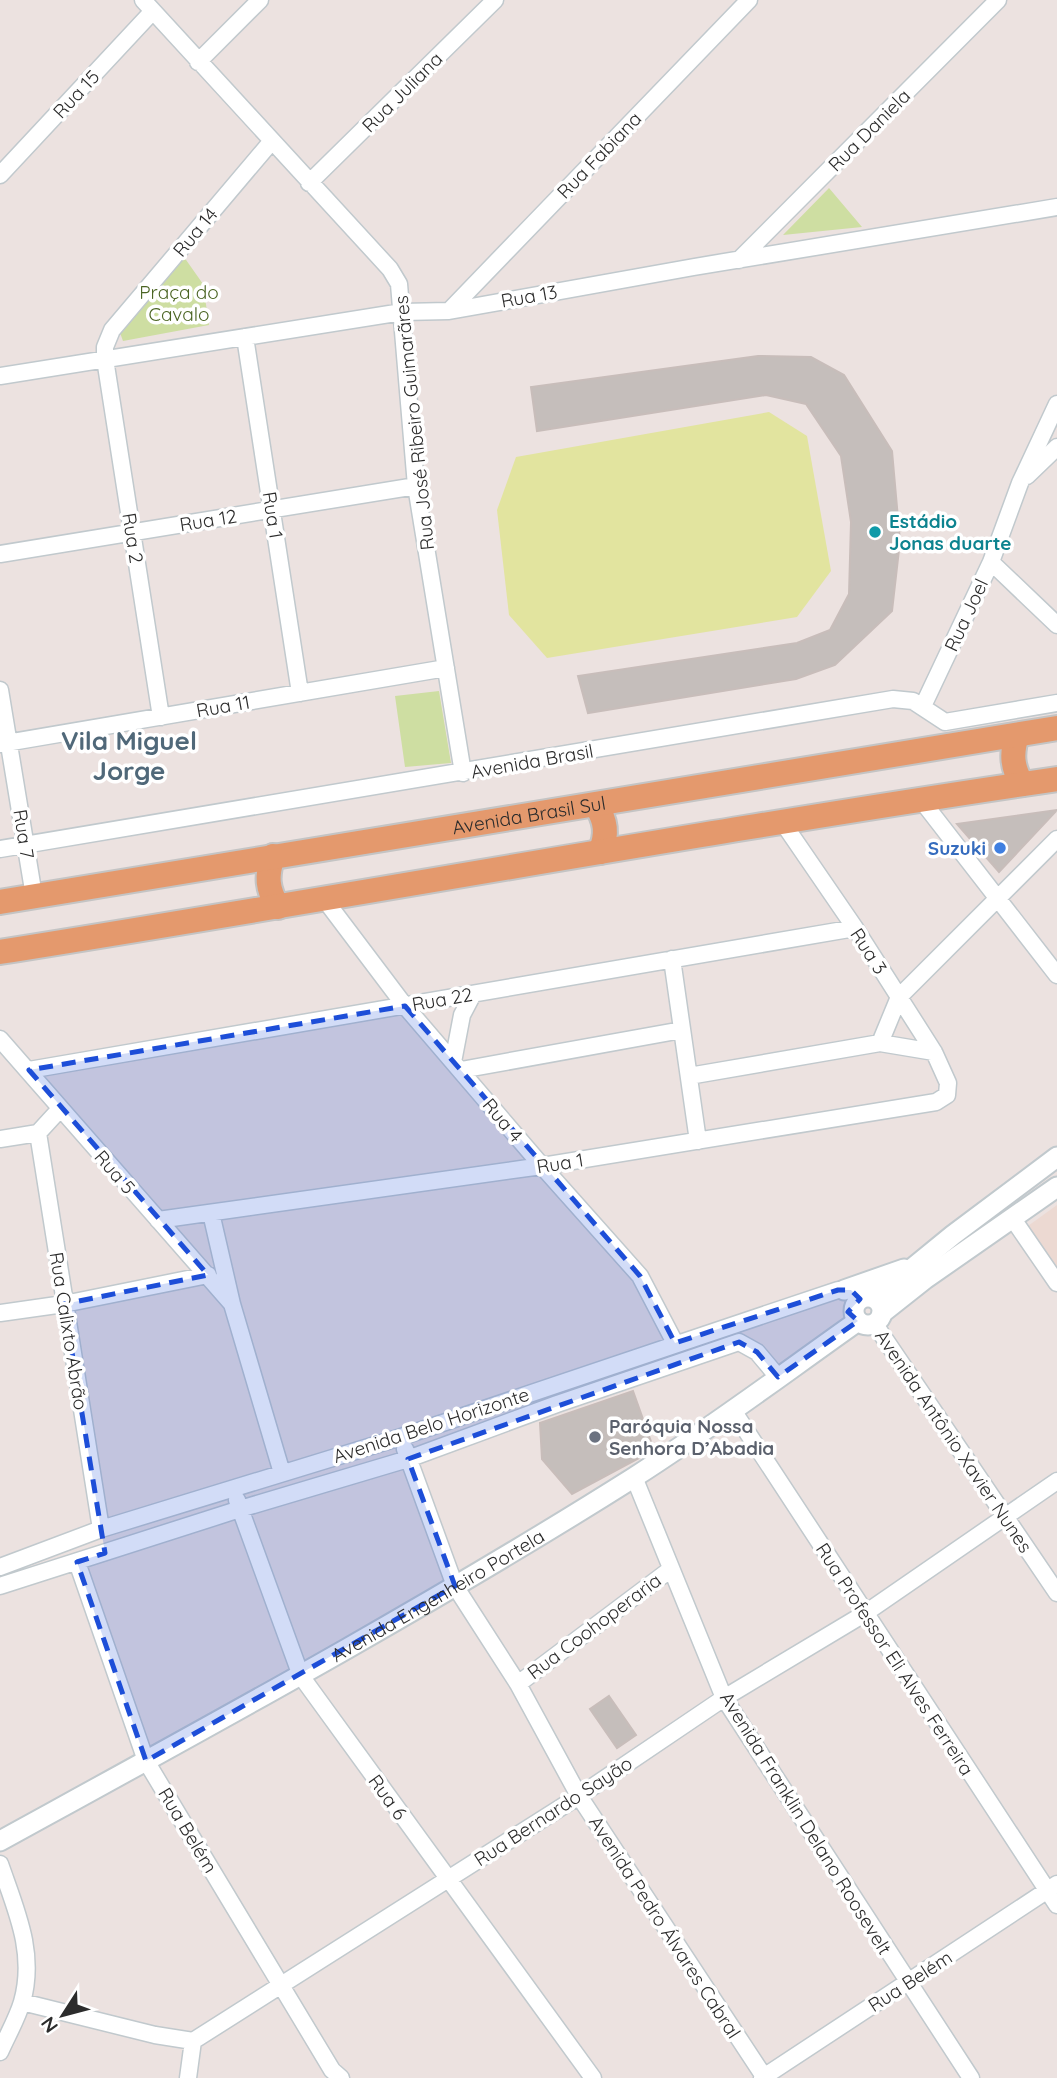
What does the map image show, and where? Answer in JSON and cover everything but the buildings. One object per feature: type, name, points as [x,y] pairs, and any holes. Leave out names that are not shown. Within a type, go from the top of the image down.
[{"type":"main road","name":"Avenida Brasil Sul","points":[[0,902],[596,805],[945,734],[991,740],[1057,728]]},
{"type":"main road","points":[[1017,735],[1013,760],[1022,784]]},
{"type":"main road","points":[[991,740],[1001,763],[997,788]]},
{"type":"main road","points":[[0,952],[1057,779]]},
{"type":"main road","points":[[624,800],[620,825],[623,837],[630,847]]},
{"type":"main road","points":[[596,805],[603,815],[606,828],[600,852]]},
{"type":"main road","points":[[273,856],[267,883],[270,895],[278,907]]},
{"type":"main road","points":[[246,863],[253,871],[257,892],[250,912]]},
{"type":"street","points":[[198,62],[260,0]]},
{"type":"street","name":"Rua Juliana","points":[[309,183],[495,0]]},
{"type":"street","name":"Rua Fabiana","points":[[449,311],[749,0]]},
{"type":"street","name":"Rua Daniela","points":[[739,260],[998,0]]},
{"type":"street","name":"Rua José Ribeiro Guimarãres","points":[[148,6],[390,269],[399,284],[416,486],[463,773]]},
{"type":"street","name":"Rua 15","points":[[0,175],[148,6]]},
{"type":"street","name":"Rua 14","points":[[105,359],[112,330],[271,142]]},
{"type":"street","name":"Rua 13","points":[[0,376],[402,312],[449,311],[1057,207]]},
{"type":"street","name":"Rua 1","points":[[245,337],[300,693]]},
{"type":"street","name":"Rua 2","points":[[105,359],[161,717]]},
{"type":"street","name":"Rua Joel","points":[[923,706],[991,562],[1020,483],[1057,404]]},
{"type":"street","name":"Rua Joel","points":[[1020,483],[1057,447]]},
{"type":"street","name":"Rua 12","points":[[0,554],[416,486]]},
{"type":"street","points":[[991,562],[1057,625]]},
{"type":"street","name":"Rua 11","points":[[4,743],[446,668]]},
{"type":"street","name":"Rua 7","points":[[0,690],[4,743],[26,844],[34,896]]},
{"type":"street","name":"Avenida Brasil","points":[[0,849],[893,699],[913,701],[923,706],[945,734]]},
{"type":"street","points":[[945,734],[1057,703]]},
{"type":"street","points":[[922,801],[1057,975]]},
{"type":"street","name":"Rua 3","points":[[783,823],[855,928],[934,1052],[948,1083]]},
{"type":"street","points":[[880,1043],[899,997],[1057,839]]},
{"type":"street","name":"Rua 4","points":[[325,900],[405,1006],[640,1276],[675,1343]]},
{"type":"street","name":"Rua 22","points":[[29,1070],[855,928]]},
{"type":"street","points":[[672,959],[698,1141]]},
{"type":"street","points":[[473,994],[462,1015],[457,1066],[682,1031]]},
{"type":"street","name":"Rua 5","points":[[0,1039],[232,1304]]},
{"type":"street","points":[[689,1076],[880,1043],[934,1052]]},
{"type":"street","name":"Rua 1","points":[[158,1220],[542,1166],[936,1102],[947,1095],[948,1083]]},
{"type":"street","points":[[0,1139],[38,1133],[60,1109]]},
{"type":"street","name":"Rua Calixto Abrão","points":[[38,1133],[101,1529]]},
{"type":"street","points":[[866,1307],[915,1265],[1057,1157]]},
{"type":"street","points":[[866,1307],[925,1279],[1057,1187]]},
{"type":"street","name":"Rua 5","points":[[211,1213],[232,1304],[282,1473]]},
{"type":"street","points":[[1013,1219],[1057,1283]]},
{"type":"street","points":[[866,1307],[915,1265]]},
{"type":"street","points":[[0,1313],[64,1304],[208,1276]]},
{"type":"street","name":"Avenida Belo Horizonte","points":[[0,1567],[101,1529],[401,1437],[675,1343],[866,1307]]},
{"type":"street","name":"Avenida Engenheiro Portela","points":[[0,1841],[301,1676],[634,1477],[734,1412],[866,1307]]},
{"type":"street","name":"Avenida Antônio Xavier Nunes","points":[[866,1307],[1057,1593]]},
{"type":"street","name":"Avenida Belo Horizonte","points":[[0,1586],[240,1509],[408,1459],[557,1404],[739,1342],[757,1352],[778,1377]]},
{"type":"street","name":"Rua Professor Eli Alves Ferreira","points":[[734,1412],[864,1614],[1052,1887],[1057,1905]]},
{"type":"street","name":"Avenida Pedro Álvares Cabral","points":[[401,1437],[455,1586],[518,1684],[579,1796],[764,2078]]},
{"type":"street","name":"Avenida Franklin Delano Roosevelt","points":[[634,1477],[724,1698],[971,2078]]},
{"type":"street","name":"Rua Bernardo Sayão","points":[[193,2041],[579,1796],[724,1698],[864,1614],[1057,1481]]},
{"type":"street","name":"Rua 6","points":[[232,1490],[301,1676],[593,2078]]},
{"type":"street","name":"Rua Belém","points":[[77,1562],[146,1761],[332,2070],[341,2078]]},
{"type":"street","name":"Rua Coohoperaria","points":[[518,1684],[671,1569]]},
{"type":"street","points":[[0,1864],[22,1929],[28,1964],[22,2002],[0,2052]]},
{"type":"street","name":"Rua Belém","points":[[764,2078],[1052,1887]]},
{"type":"street","points":[[22,2002],[155,2035],[193,2041],[188,2078]]},
{"type":"highlighted area","points":[[405,1006],[640,1276],[675,1343],[838,1290],[851,1290],[860,1299],[848,1312],[858,1321],[778,1377],[757,1352],[739,1342],[408,1459],[455,1586],[146,1761],[77,1562],[105,1553],[64,1304],[208,1275],[29,1070]]},
{"type":"shaded area","points":[[1057,1205],[1057,1269],[1028,1226]]},
{"type":"green space","points":[[829,188],[862,227],[783,235]]},
{"type":"green space","name":"Praça do Cavalo","points":[[184,257],[203,284],[209,325],[123,341],[119,330]]},
{"type":"green space","points":[[769,412],[807,436],[831,571],[797,617],[547,658],[509,615],[497,510],[516,457]]},
{"type":"green space","points":[[439,691],[451,763],[405,767],[395,696]]},
{"type":"place","name":"Estádio Jonas duarte","points":[[875,532]]},
{"type":"place","name":"Suzuki","points":[[1000,848]]},
{"type":"place","name":"Paróquia Nossa Senhora D’Abadia","points":[[595,1437]]},
{"type":"district","name":"Vila Miguel Jorge","points":[[129,756]]}]
